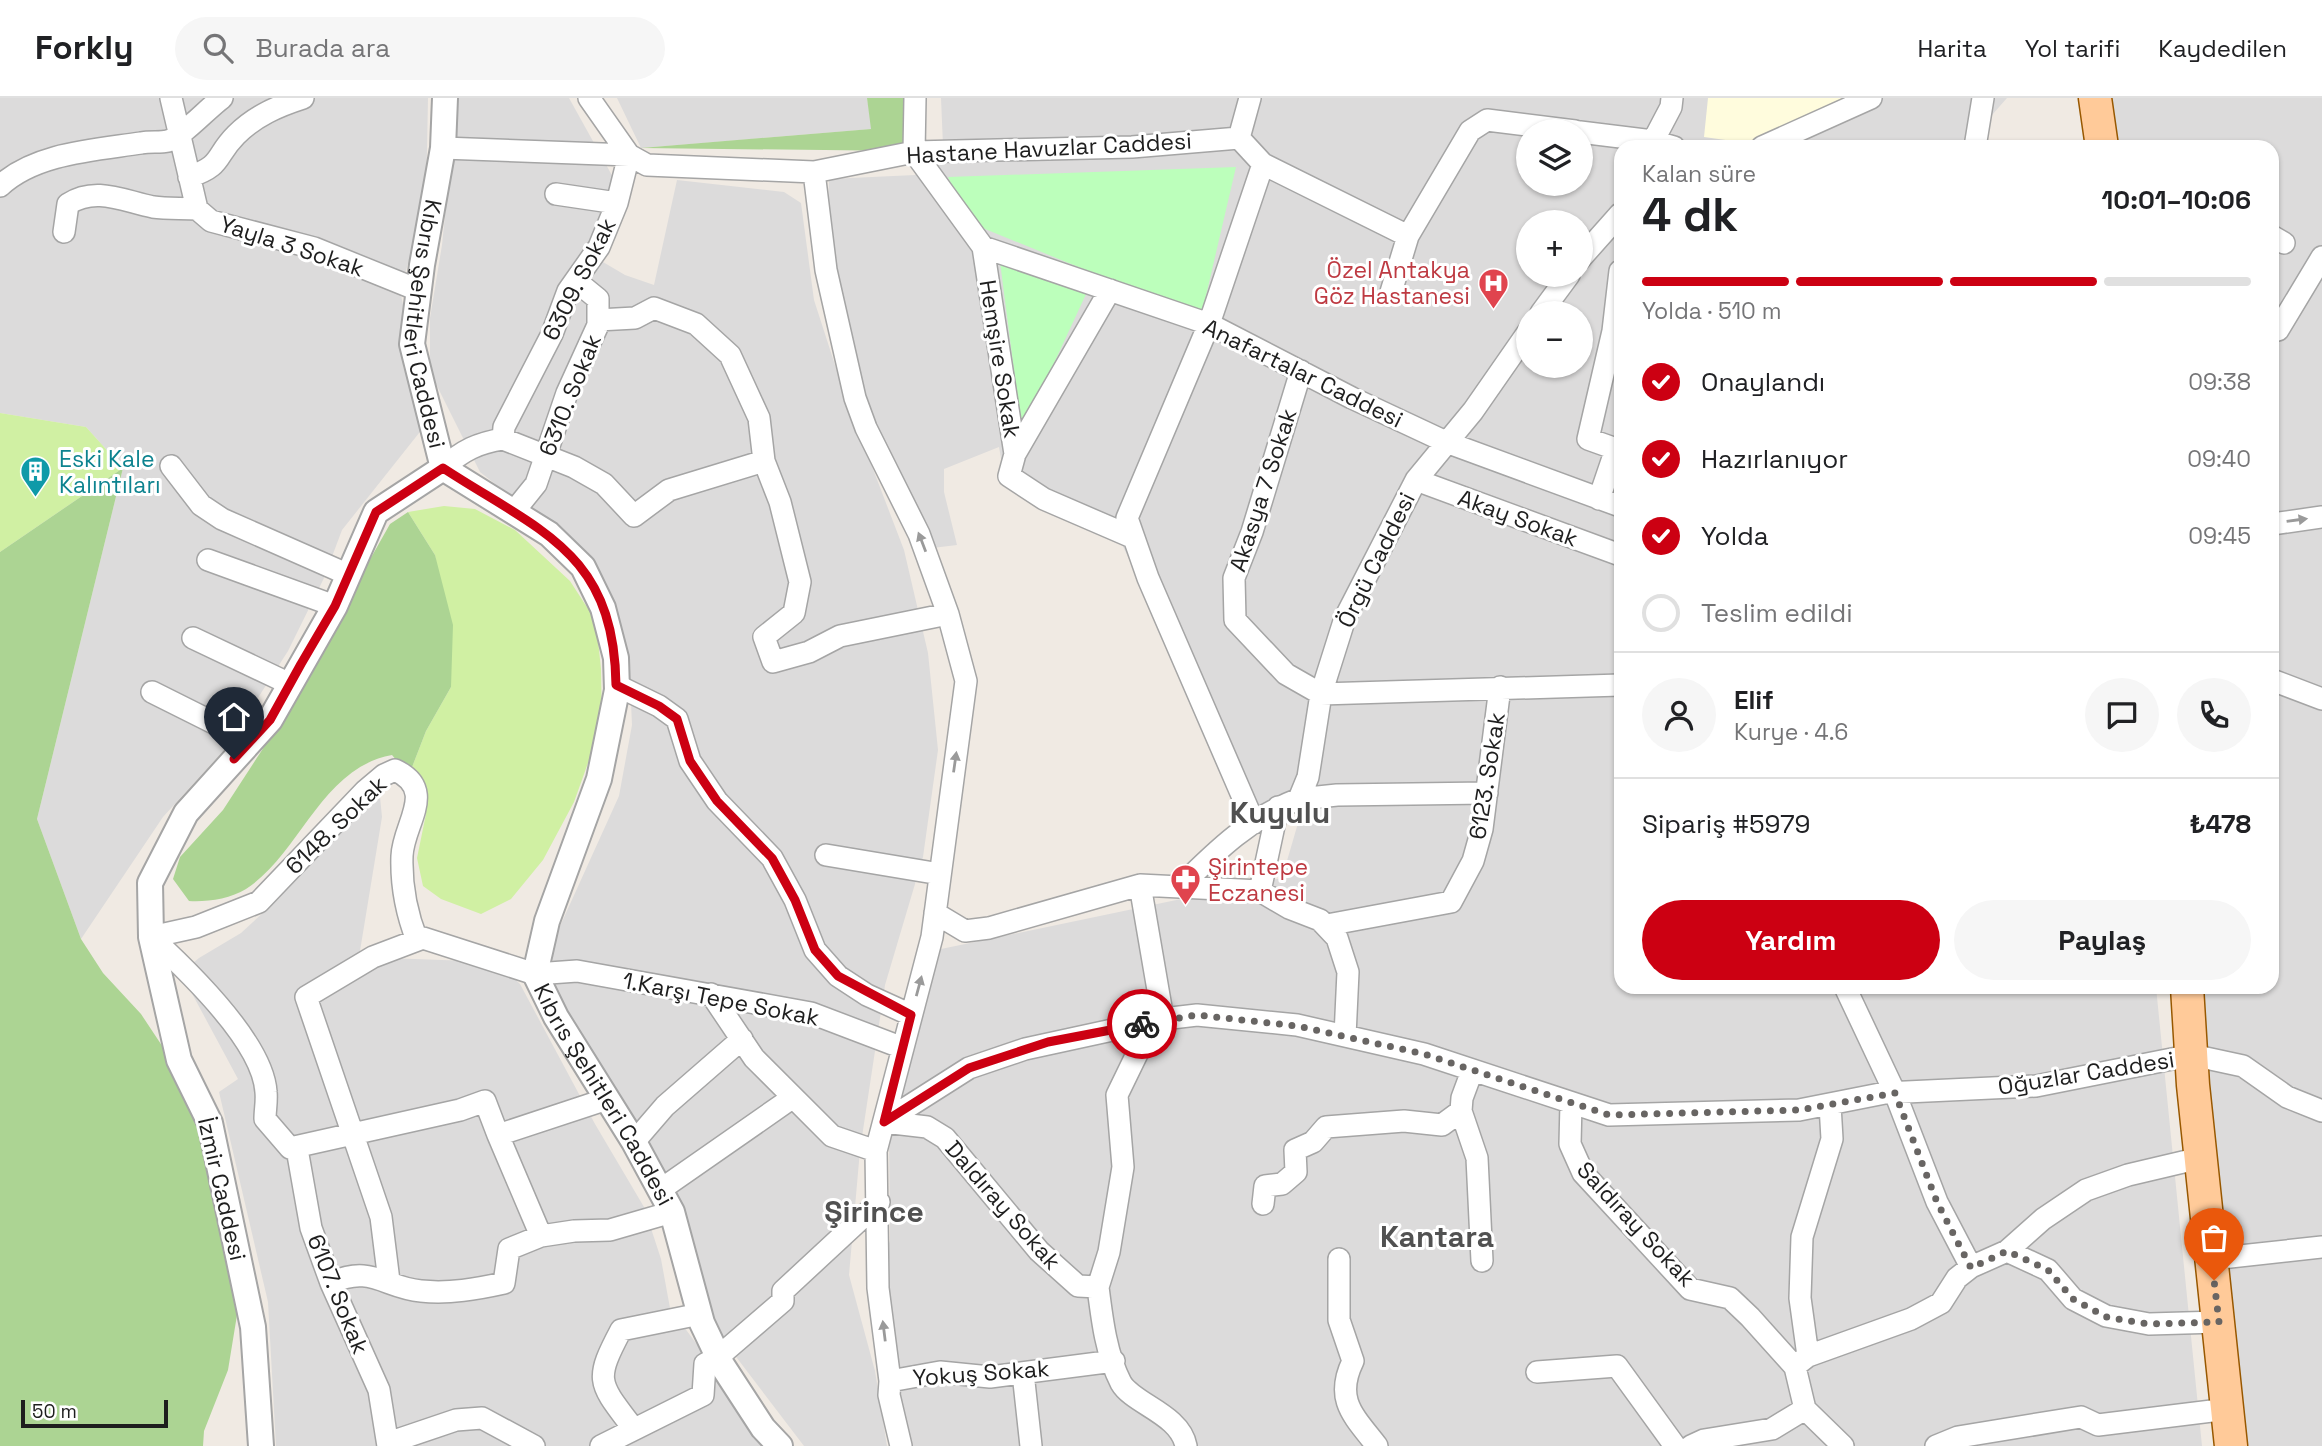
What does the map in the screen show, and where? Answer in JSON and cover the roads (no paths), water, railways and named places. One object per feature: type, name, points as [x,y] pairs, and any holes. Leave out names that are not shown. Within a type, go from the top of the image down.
[{"type":"main road","points":[[2095,98],[2101,140]]},
{"type":"main road","points":[[2188,994],[2200,1158],[2231,1446]]},
{"type":"street","name":"Yayla 3 Sokak","points":[[171,98],[197,209],[211,220],[314,248],[418,290]]},
{"type":"street","points":[[0,186],[13,174],[54,158],[145,142],[166,141],[181,134],[198,115],[222,98]]},
{"type":"street","points":[[188,177],[211,169],[236,135],[273,107],[303,98]]},
{"type":"street","name":"Kıbrıs Şehitleri Caddesi","points":[[445,98],[443,148],[418,290],[412,344],[443,468],[515,510],[549,534],[583,568],[603,608],[616,658],[616,685],[599,779],[547,921],[535,974],[556,1017],[634,1142],[672,1213],[700,1314],[718,1357],[763,1428],[779,1446]]},
{"type":"street","points":[[589,98],[629,155]]},
{"type":"street","points":[[914,152],[915,98]]},
{"type":"street","points":[[1250,98],[1239,138],[1263,164],[1408,236]]},
{"type":"street","points":[[1653,140],[1671,107],[1672,98]]},
{"type":"street","points":[[1778,140],[1871,98]]},
{"type":"street","points":[[1976,140],[1983,98]]},
{"type":"street","points":[[1391,292],[1408,236],[1470,131],[1487,120],[1516,124]]},
{"type":"street","points":[[1593,134],[1627,140]]},
{"type":"street","name":"Hastane Havuzlar Caddesi","points":[[443,148],[629,155],[647,165],[814,172],[914,152],[1132,147],[1239,138]]},
{"type":"street","name":"Hemşire Sokak","points":[[914,152],[983,247],[1014,454],[1009,476],[1044,499],[1132,537]]},
{"type":"street","name":"6309. Sokak","points":[[503,439],[510,415],[552,334],[568,292],[599,247],[617,203],[629,155]]},
{"type":"street","points":[[1254,823],[1132,537],[1127,518],[1209,324],[1263,164]]},
{"type":"street","points":[[814,172],[826,270],[855,398],[866,428],[919,534],[948,614],[966,681],[935,913],[876,1151],[879,1202],[878,1287],[890,1381],[889,1395],[901,1446]]},
{"type":"street","points":[[64,232],[68,204],[100,195],[111,194],[154,207],[197,209]]},
{"type":"street","points":[[556,194],[617,203]]},
{"type":"street","points":[[1593,244],[1614,221]]},
{"type":"street","name":"Anafartalar Caddesi","points":[[983,247],[1209,324],[1446,442],[1614,504]]},
{"type":"street","points":[[2279,329],[2314,294],[2322,257]]},
{"type":"street","name":"6310. Sokak","points":[[515,510],[536,484],[598,320],[598,299],[576,281]]},
{"type":"street","points":[[1014,454],[1110,290]]},
{"type":"street","points":[[598,320],[635,318],[654,308],[696,324],[730,355],[759,418],[764,460],[780,502],[800,582],[794,613],[764,637],[773,663],[809,652],[840,636],[948,614]]},
{"type":"street","points":[[1614,322],[1588,439],[1614,448]]},
{"type":"street","name":"Örgü Caddesi","points":[[1298,799],[1308,777],[1321,694],[1345,618],[1416,480],[1473,411],[1516,349]]},
{"type":"street","name":"Akasya 7 Sokak","points":[[1301,371],[1252,532],[1234,578],[1235,620],[1286,674],[1321,694]]},
{"type":"street","points":[[443,468],[460,453],[478,443],[503,439],[575,467],[604,484],[634,516],[669,490],[764,460]]},
{"type":"street","points":[[1599,499],[1614,455]]},
{"type":"street","points":[[171,466],[201,505],[222,519],[349,575]]},
{"type":"street","name":"İzmir Caddesi","points":[[261,1446],[253,1327],[210,1123],[179,1060],[151,937],[150,883],[186,813],[270,720],[335,606],[376,512],[443,468]]},
{"type":"street","name":"Akay Sokak","points":[[1416,480],[1614,553]]},
{"type":"street","points":[[2279,523],[2322,517]]},
{"type":"street","points":[[208,560],[335,606]]},
{"type":"street","points":[[193,638],[290,684]]},
{"type":"street","points":[[2279,683],[2322,699]]},
{"type":"street","points":[[616,685],[659,706],[677,719],[690,761],[717,801],[772,858],[795,900],[815,950],[838,976],[911,1015]]},
{"type":"street","points":[[1321,694],[1614,685]]},
{"type":"street","name":"6123. Sokak","points":[[1328,925],[1451,902],[1473,861],[1482,829],[1500,687]]},
{"type":"street","points":[[152,692],[250,741]]},
{"type":"street","name":"6148. Sokak","points":[[151,937],[196,927],[259,902],[365,791],[384,775],[396,770],[408,776],[416,796],[402,853],[404,906],[416,940]]},
{"type":"street","points":[[1181,886],[1223,844],[1278,807],[1298,799],[1487,793]]},
{"type":"street","points":[[1260,891],[1278,807]]},
{"type":"street","points":[[826,855],[940,874]]},
{"type":"street","points":[[935,913],[965,931],[989,928],[1140,885],[1260,891],[1328,925],[1337,938],[1348,972],[1345,1036]]},
{"type":"street","points":[[1140,885],[1158,1020],[1117,1095],[1123,1167],[1108,1252],[1098,1287],[1105,1338],[1122,1385],[1165,1415],[1186,1446]]},
{"type":"street","points":[[151,937],[192,976],[248,1044],[267,1089],[265,1119],[290,1148],[350,1132],[460,1110],[485,1101],[541,1236]]},
{"type":"street","points":[[390,1281],[381,1217],[306,998],[373,957],[423,937],[535,974]]},
{"type":"street","name":"1.Karşı Tepe Sokak","points":[[535,974],[577,971],[811,1013],[903,1048]]},
{"type":"street","points":[[711,994],[754,1058],[792,1098],[832,1136],[876,1151]]},
{"type":"street","points":[[1848,994],[1895,1093],[1937,1202],[1971,1268]]},
{"type":"street","name":"Oğuzlar Caddesi","points":[[884,1122],[969,1068],[1048,1042],[1197,1015],[1297,1026],[1424,1054],[1609,1115],[1799,1110],[1895,1093],[2036,1086],[2192,1055]]},
{"type":"street","points":[[634,1142],[665,1106],[741,1039]]},
{"type":"street","points":[[2192,1055],[2243,1066],[2287,1097],[2322,1111]]},
{"type":"street","points":[[1472,1071],[1462,1098],[1461,1111],[1477,1158],[1482,1261]]},
{"type":"street","points":[[660,1190],[792,1098]]},
{"type":"street","points":[[498,1135],[607,1099]]},
{"type":"street","name":"Saldıray Sokak","points":[[1571,1103],[1570,1144],[1583,1173],[1690,1289],[1730,1298],[1802,1361],[1805,1409]]},
{"type":"street","points":[[1830,1105],[1832,1139],[1802,1237],[1802,1361],[1911,1319],[1941,1303],[1957,1278],[1971,1268],[2007,1251],[2043,1219],[2086,1190],[2128,1175],[2200,1158]]},
{"type":"street","points":[[1263,1204],[1265,1186],[1282,1184],[1296,1172],[1295,1150],[1313,1142],[1326,1127],[1404,1121],[1442,1125],[1461,1111]]},
{"type":"street","name":"Daldıray Sokak","points":[[884,1122],[927,1127],[945,1138],[1039,1251],[1078,1286],[1098,1287]]},
{"type":"street","name":"6107. Sokak","points":[[290,1148],[297,1149],[311,1228],[331,1283],[379,1390],[388,1445]]},
{"type":"street","points":[[601,1446],[703,1395],[705,1364],[718,1357],[783,1301],[782,1291],[879,1202]]},
{"type":"street","points":[[331,1283],[351,1274],[390,1281],[419,1292],[471,1291],[504,1283],[509,1249],[541,1236],[574,1231],[610,1230],[672,1213]]},
{"type":"street","points":[[2212,1259],[2322,1247]]},
{"type":"street","points":[[2007,1251],[2048,1270],[2073,1299],[2106,1317],[2148,1324],[2219,1322]]},
{"type":"street","points":[[1339,1259],[1339,1320],[1353,1361],[1344,1378],[1345,1402],[1377,1446]]},
{"type":"street","points":[[633,1428],[607,1394],[602,1367],[621,1329],[700,1314]]},
{"type":"street","name":"Yokuş Sokak","points":[[890,1381],[940,1372],[990,1377],[1114,1361]]},
{"type":"street","points":[[1537,1372],[1617,1366],[1675,1446]]},
{"type":"street","points":[[1023,1373],[1031,1446]]},
{"type":"street","name":"İzmir Caddesi","points":[[251,1446],[258,1391]]},
{"type":"street","points":[[1691,1446],[1704,1440],[1772,1429],[1805,1409],[1843,1446]]},
{"type":"street","points":[[1936,1446],[1958,1437],[2081,1417],[2098,1425],[2228,1409]]},
{"type":"street","points":[[388,1445],[456,1420],[482,1418],[534,1446]]},
{"type":"place","name":"Özel Antakya Göz Hastanesi","points":[[1493,310]]},
{"type":"place","name":"Eski Kale Kalıntıları","points":[[36,499]]},
{"type":"place","name":"Şirintepe Eczanesi","points":[[1185,907]]},
{"type":"district","name":"Kuyulu","points":[[1280,812]]},
{"type":"district","name":"Şirince","points":[[874,1211]]},
{"type":"district","name":"Kantara","points":[[1437,1236]]}]
